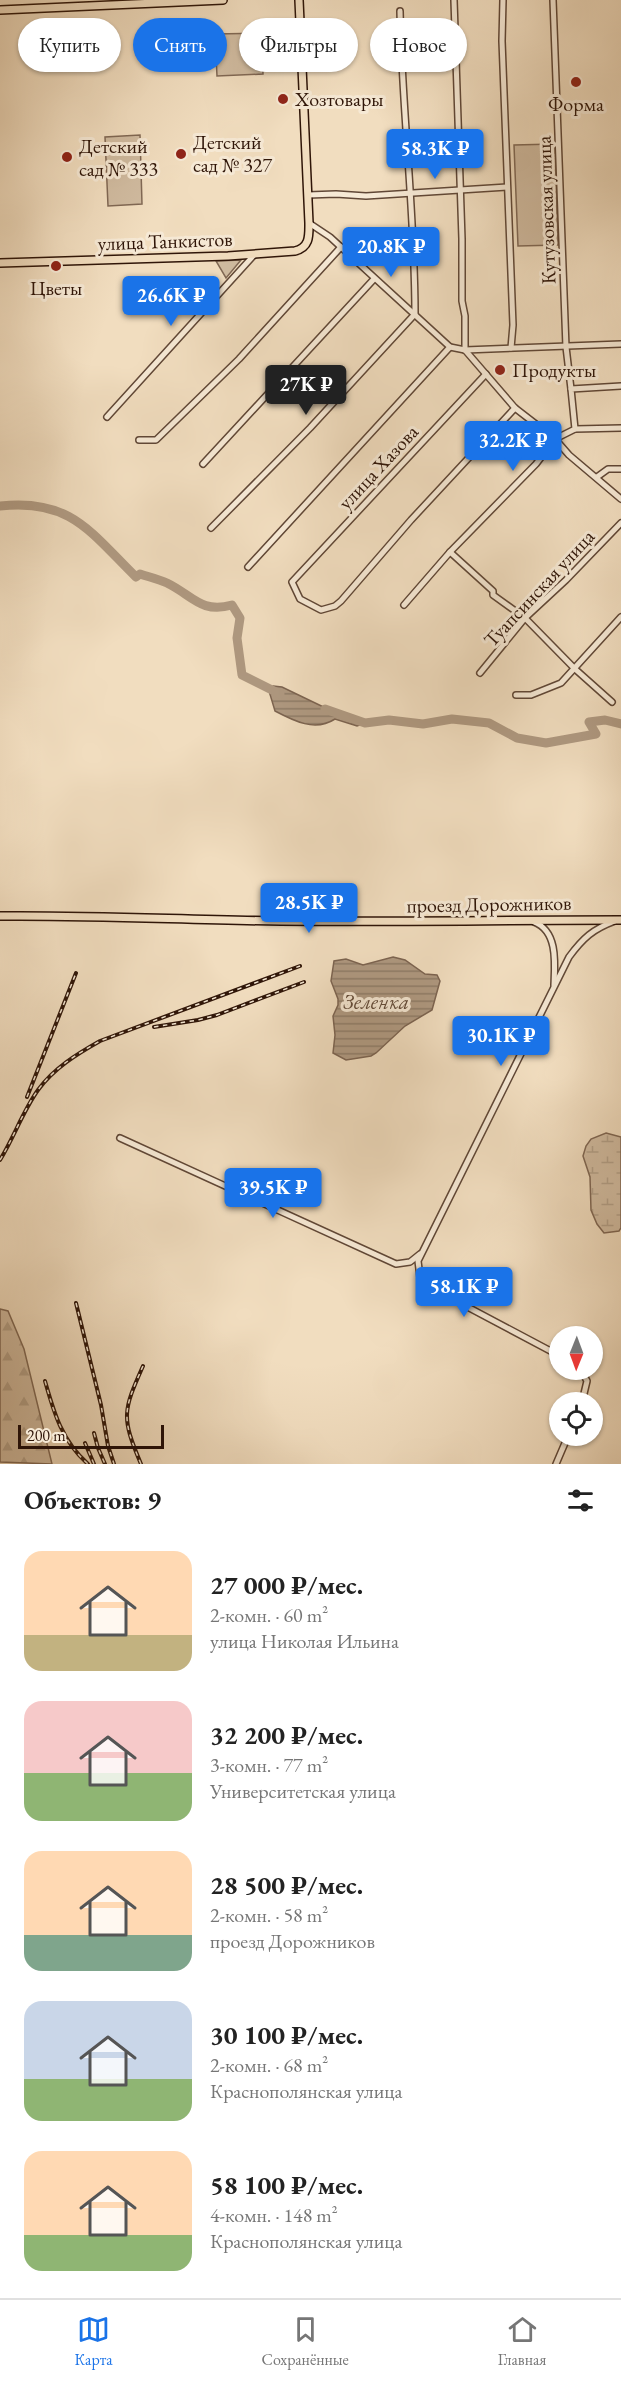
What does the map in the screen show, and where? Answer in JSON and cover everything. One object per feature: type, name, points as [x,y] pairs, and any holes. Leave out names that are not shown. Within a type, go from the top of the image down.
[{"type":"main road","points":[[0,10],[224,0]]},
{"type":"main road","points":[[299,0],[309,223]]},
{"type":"main road","name":"улица Танкистов","points":[[0,263],[255,254],[299,250],[309,239],[309,223]]},
{"type":"main road","name":"проезд Дорожников","points":[[0,916],[68,915],[393,922],[528,919],[620,920]]},
{"type":"street","points":[[454,0],[465,350],[515,408],[555,439],[568,455],[621,499]]},
{"type":"street","points":[[503,0],[502,40],[513,325],[511,348]]},
{"type":"street","name":"Кутузовская улица","points":[[553,0],[566,347],[575,429]]},
{"type":"street","points":[[211,528],[310,428],[415,314],[400,11]]},
{"type":"street","points":[[308,195],[460,191],[507,187]]},
{"type":"street","points":[[309,223],[341,247],[450,347],[465,350],[621,344]]},
{"type":"street","points":[[139,440],[156,440],[239,359],[341,247]]},
{"type":"street","points":[[107,417],[255,254]]},
{"type":"street","points":[[203,464],[374,279]]},
{"type":"street","points":[[248,567],[450,347]]},
{"type":"street","name":"улица Хазова","points":[[486,374],[292,582],[300,599],[321,610],[335,606],[515,408]]},
{"type":"street","points":[[571,389],[621,386]]},
{"type":"street","points":[[404,605],[450,552],[537,464],[555,439],[575,429],[621,428]]},
{"type":"street","points":[[597,477],[608,470],[621,469]]},
{"type":"street","name":"Туапсинская улица","points":[[480,673],[525,618],[566,580],[621,523]]},
{"type":"street","points":[[450,552],[493,591],[493,596],[525,618],[575,669],[612,702]]},
{"type":"street","points":[[516,695],[531,695],[553,688],[575,669],[621,618]]},
{"type":"street","points":[[528,919],[549,932],[553,948],[554,987]]},
{"type":"street","points":[[549,1350],[428,1286],[420,1277],[417,1269],[421,1253],[569,957],[581,941],[597,928],[620,920]]},
{"type":"street","points":[[120,1138],[396,1264],[410,1262],[421,1253]]},
{"type":"street","points":[[556,1464],[564,1446]]},
{"type":"green space","points":[[239,33],[239,72],[263,72],[263,74],[217,76],[217,72],[227,72],[227,34]]},
{"type":"green space","points":[[140,135],[142,204],[108,206],[105,137]]},
{"type":"green space","points":[[555,144],[558,245],[518,246],[514,145]]},
{"type":"green space","points":[[241,260],[226,278],[216,261]]},
{"type":"green space","points":[[606,1133],[621,1137],[621,1228],[619,1231],[604,1233],[591,1210],[590,1177],[583,1156],[591,1139]]},
{"type":"green space","points":[[0,1309],[8,1311],[24,1349],[52,1464],[0,1462]]},
{"type":"water","points":[[273,686],[282,687],[338,714],[365,723],[357,726],[335,719],[320,725],[312,725],[297,721],[275,711],[269,691]]},
{"type":"water","name":"Зеленка","points":[[393,957],[405,960],[425,974],[437,975],[440,981],[432,1010],[405,1026],[371,1056],[346,1060],[333,1053],[335,1035],[333,1016],[338,1005],[331,981],[334,961],[346,959],[363,965]]},
{"type":"waterway","points":[[0,506],[24,505],[62,513],[92,533],[136,577],[140,574],[164,582],[204,605],[212,607],[232,605],[240,618],[237,638],[242,675],[280,694]]},
{"type":"waterway","points":[[325,709],[365,723],[389,720],[423,724],[452,719],[489,723],[517,738],[546,743],[596,734],[589,722],[605,720],[621,724]]},
{"type":"railway","points":[[0,1160],[38,1090],[51,1075],[74,1056],[100,1041],[300,966]]},
{"type":"railway","points":[[27,1097],[76,973]]},
{"type":"railway","points":[[154,1027],[217,1015],[304,982]]},
{"type":"railway","points":[[76,1303],[114,1464]]},
{"type":"railway","points":[[141,1464],[130,1435],[127,1414],[131,1394],[143,1366]]},
{"type":"railway","points":[[45,1381],[65,1436],[88,1464]]},
{"type":"railway","points":[[94,1433],[105,1464]]},
{"type":"railway","points":[[85,1443],[94,1464]]},
{"type":"place","name":"Форма","points":[[576,82]]},
{"type":"place","name":"Хозтовары","points":[[283,99]]},
{"type":"place","name":"Детский сад № 327","points":[[181,154]]},
{"type":"place","name":"Детский сад № 333","points":[[67,157]]},
{"type":"place","name":"Цветы","points":[[56,266]]},
{"type":"place","name":"Продукты","points":[[500,370]]}]
